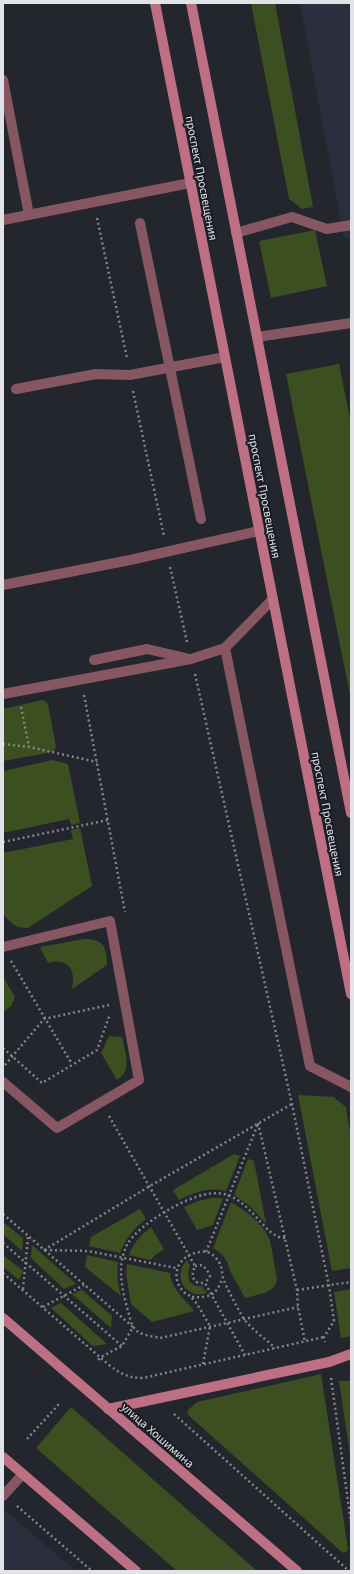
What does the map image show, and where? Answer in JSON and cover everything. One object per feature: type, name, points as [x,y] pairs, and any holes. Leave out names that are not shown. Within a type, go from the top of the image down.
[{"type":"main road","name":"проспект Просвещения","points":[[155,3],[351,994]]},
{"type":"main road","name":"проспект Просвещения","points":[[191,3],[351,813]]},
{"type":"main road","name":"улица Хошимина","points":[[3,1318],[297,1571]]},
{"type":"main road","points":[[108,1409],[328,1362],[351,1354]]},
{"type":"main road","points":[[3,1457],[136,1571]]},
{"type":"lane","points":[[3,80],[29,215]]},
{"type":"lane","points":[[3,220],[190,183]]},
{"type":"lane","points":[[236,233],[292,217],[327,229],[351,225]]},
{"type":"lane","points":[[140,223],[201,519]]},
{"type":"lane","points":[[257,338],[351,324]]},
{"type":"lane","points":[[16,389],[96,374],[130,375],[225,357]]},
{"type":"lane","points":[[3,585],[167,552],[259,531]]},
{"type":"lane","points":[[3,694],[191,659],[225,648],[273,599]]},
{"type":"lane","points":[[225,648],[310,1066],[351,1087]]},
{"type":"lane","points":[[94,660],[147,649],[191,659]]},
{"type":"lane","points":[[3,947],[110,921],[140,1080],[57,1128],[3,1082]]},
{"type":"lane","points":[[4,1496],[23,1474]]},
{"type":"path","points":[[3,1273],[121,1374],[133,1378],[143,1378],[324,1337],[334,1321],[329,1286],[292,1104],[167,552],[94,202]]},
{"type":"path","points":[[20,706],[29,747]]},
{"type":"path","points":[[3,744],[29,747],[97,762]]},
{"type":"path","points":[[3,842],[108,820]]},
{"type":"path","points":[[10,960],[72,1064]]},
{"type":"path","points":[[3,1048],[12,1056],[42,1083],[97,1050],[113,1004],[44,1019],[12,1056],[3,1068]]},
{"type":"path","points":[[44,1250],[150,1186],[292,1104]]},
{"type":"path","points":[[113,1122],[195,1266]]},
{"type":"path","points":[[206,1252],[258,1123]]},
{"type":"path","points":[[258,1123],[297,1290],[298,1307],[305,1342]]},
{"type":"path","points":[[96,1362],[101,1357],[122,1346],[133,1327],[122,1286],[121,1274],[123,1258],[128,1244],[148,1222],[185,1202],[206,1194],[214,1193],[228,1196],[248,1208],[274,1235],[280,1238],[285,1238]]},
{"type":"path","points":[[3,1214],[142,1334],[160,1338],[298,1307]]},
{"type":"path","points":[[23,1289],[28,1237]]},
{"type":"path","points":[[3,1243],[122,1346]]},
{"type":"path","points":[[44,1250],[88,1251],[176,1268]]},
{"type":"path","points":[[198,1252],[206,1252],[214,1256],[219,1262],[223,1270],[223,1278],[219,1289],[212,1294],[204,1298],[192,1297],[185,1294],[180,1287],[176,1277],[176,1268],[181,1261],[189,1255],[198,1252]]},
{"type":"path","points":[[195,1266],[202,1265],[207,1270],[210,1276],[205,1283]]},
{"type":"path","points":[[195,1266],[192,1273],[194,1280],[198,1283],[205,1283]]},
{"type":"path","points":[[223,1278],[243,1319],[276,1348]]},
{"type":"path","points":[[297,1290],[351,1282]]},
{"type":"path","points":[[205,1283],[245,1355]]},
{"type":"path","points":[[43,1307],[84,1285]]},
{"type":"path","points":[[192,1297],[210,1326],[203,1364]]},
{"type":"path","points":[[324,1337],[325,1342]]},
{"type":"path","points":[[330,1375],[351,1522]]},
{"type":"path","points":[[27,1439],[60,1403]]},
{"type":"path","points":[[174,1414],[349,1571]]},
{"type":"path","points":[[4,1496],[92,1571]]},
{"type":"shaded area","points":[[300,3],[351,3],[351,237],[344,238]]},
{"type":"shaded area","points":[[5,1510],[75,1571],[3,1571],[3,1512]]},
{"type":"green space","points":[[251,3],[275,3],[313,207],[302,209],[289,199]]},
{"type":"green space","points":[[315,230],[327,286],[271,298],[259,241]]},
{"type":"green space","points":[[339,364],[351,423],[351,700],[286,374]]},
{"type":"green space","points":[[42,700],[48,704],[56,747],[53,752],[3,761],[3,709]]},
{"type":"green space","points":[[53,760],[68,764],[80,823],[71,825],[69,819],[3,833],[3,771]]},
{"type":"green space","points":[[80,828],[92,886],[28,928],[14,925],[3,913],[3,853],[73,839],[71,830]]},
{"type":"green space","points":[[84,939],[96,940],[103,945],[106,953],[107,965],[72,989],[73,976],[69,967],[61,962],[48,963],[40,947]]},
{"type":"green space","points":[[3,977],[15,997],[11,1006],[3,1012]]},
{"type":"green space","points":[[109,1036],[122,1037],[126,1055],[127,1061],[125,1071],[117,1080],[101,1053]]},
{"type":"green space","points":[[298,1095],[333,1097],[346,1107],[351,1139],[351,1268],[332,1271]]},
{"type":"green space","points":[[234,1154],[240,1156],[226,1191],[202,1191],[179,1200],[173,1190]]},
{"type":"green space","points":[[248,1159],[254,1161],[266,1224],[251,1207],[234,1195]]},
{"type":"green space","points":[[212,1198],[223,1198],[213,1225],[197,1230],[184,1207],[198,1201]]},
{"type":"green space","points":[[231,1202],[254,1218],[267,1235],[270,1241],[277,1278],[276,1283],[270,1290],[245,1298],[222,1254],[213,1248]]},
{"type":"green space","points":[[140,1209],[146,1219],[131,1234],[120,1253],[89,1246],[91,1237]]},
{"type":"green space","points":[[3,1222],[23,1238],[22,1251],[3,1234]]},
{"type":"green space","points":[[151,1227],[164,1249],[151,1260],[129,1255],[138,1240]]},
{"type":"green space","points":[[32,1245],[76,1284],[64,1289],[31,1258]]},
{"type":"green space","points":[[3,1255],[23,1271],[19,1280],[3,1267]]},
{"type":"green space","points":[[87,1255],[118,1262],[117,1271],[121,1296],[85,1267]]},
{"type":"green space","points":[[187,1260],[190,1266],[188,1273],[189,1281],[195,1286],[202,1286],[207,1293],[192,1293],[183,1285],[181,1273]]},
{"type":"green space","points":[[127,1264],[170,1273],[173,1284],[179,1294],[194,1311],[152,1322],[131,1304],[126,1273]]},
{"type":"green space","points":[[351,1289],[351,1336],[341,1338],[334,1292]]},
{"type":"green space","points":[[82,1290],[112,1316],[111,1328],[72,1294]]},
{"type":"green space","points":[[61,1303],[107,1344],[93,1346],[51,1308]]},
{"type":"green space","points":[[321,1374],[348,1549],[343,1553],[188,1415],[188,1410],[197,1402]]},
{"type":"green space","points":[[339,1381],[351,1381],[351,1461]]},
{"type":"green space","points":[[71,1407],[257,1571],[177,1571],[36,1448]]}]
